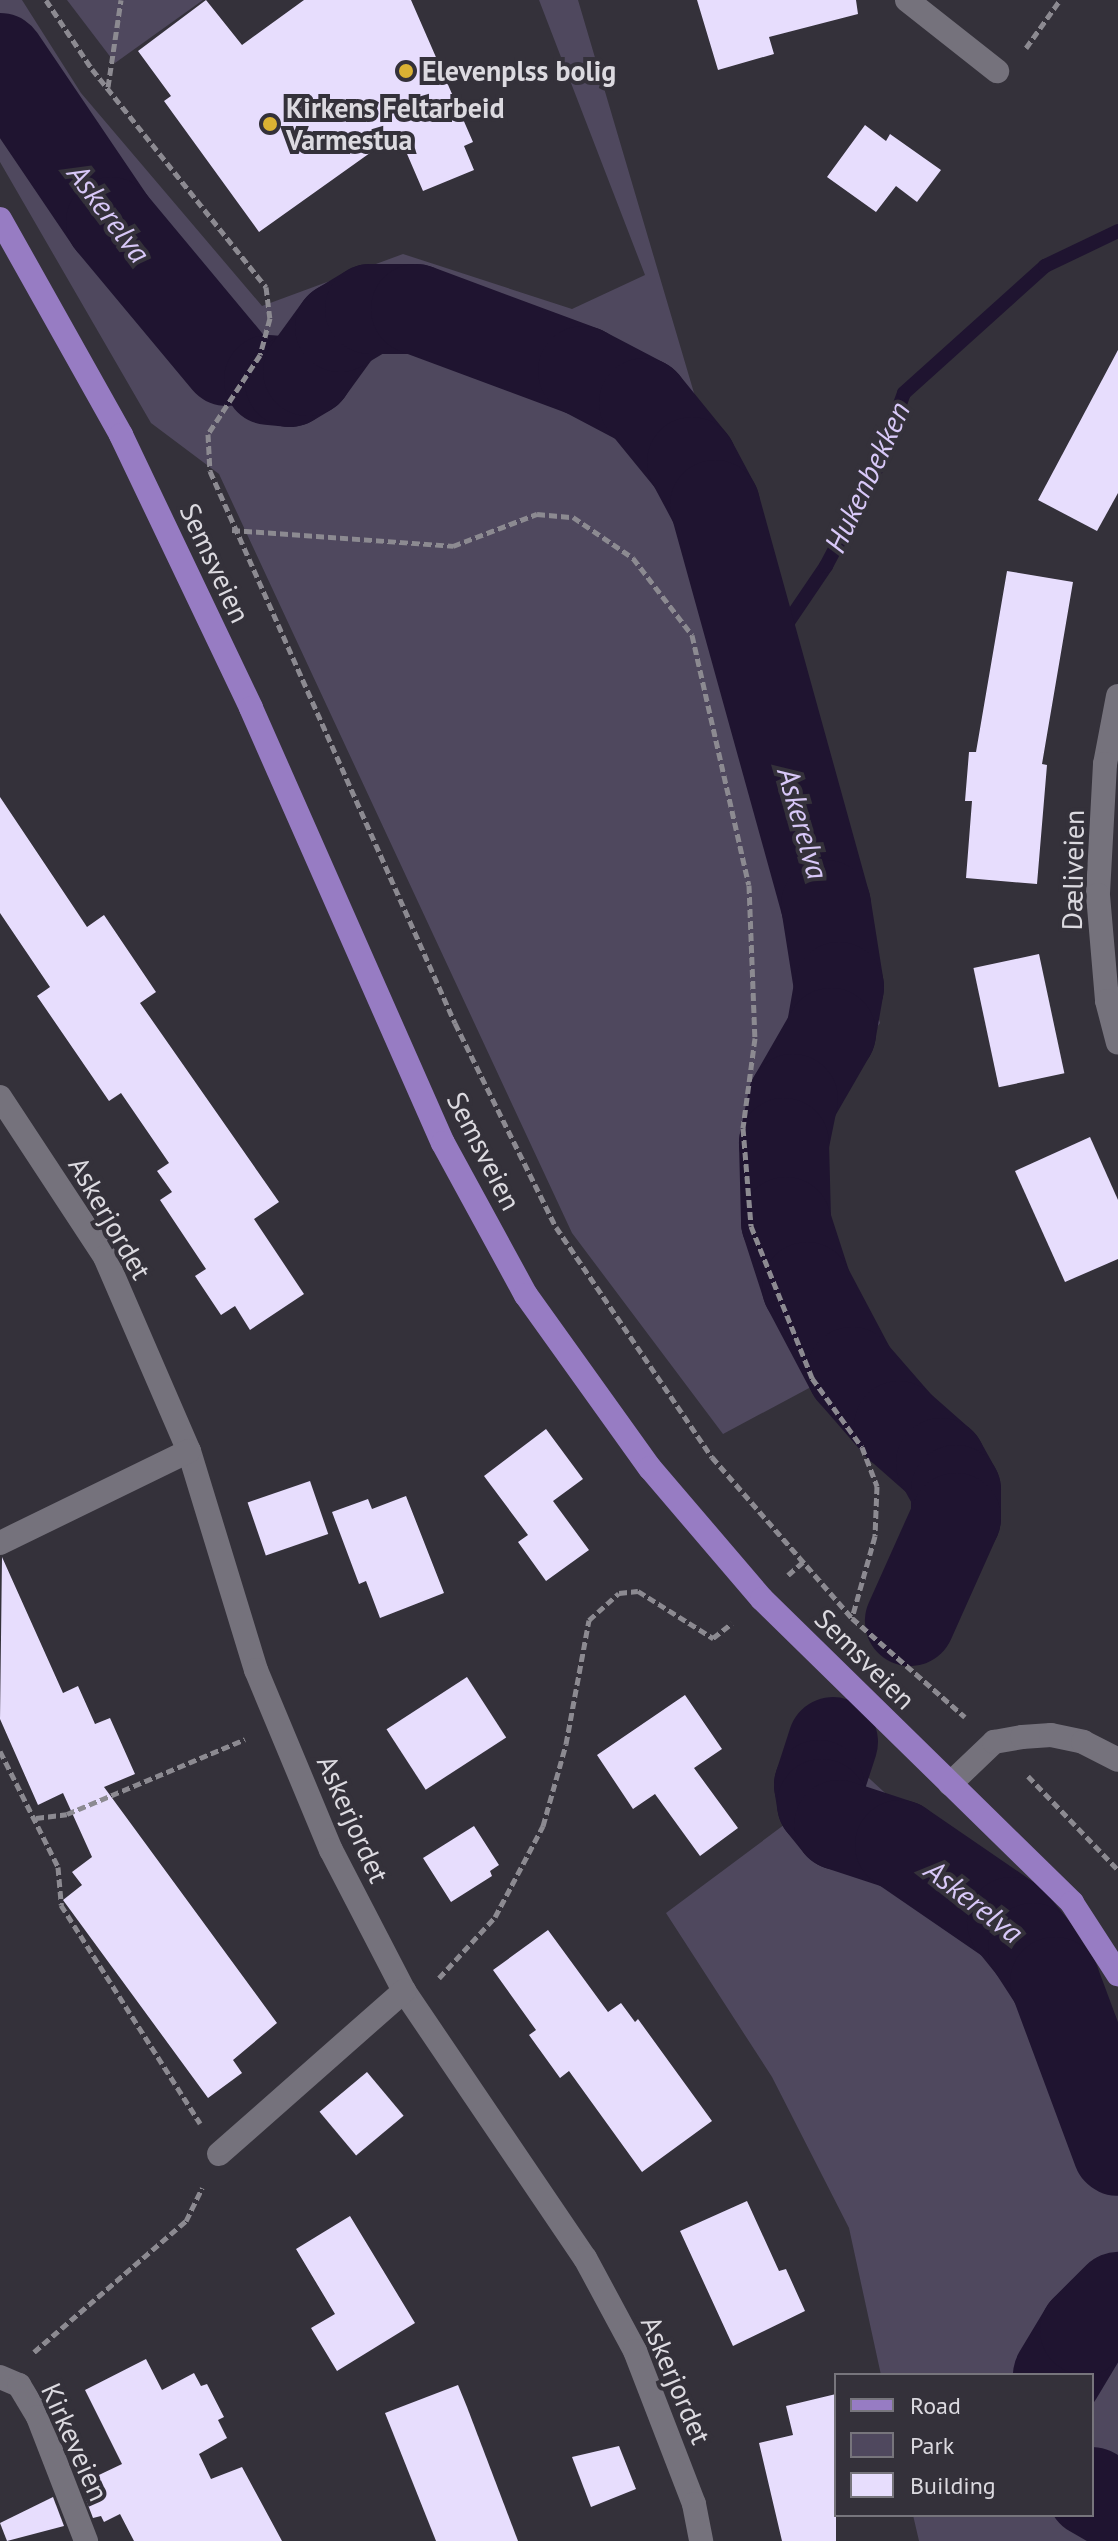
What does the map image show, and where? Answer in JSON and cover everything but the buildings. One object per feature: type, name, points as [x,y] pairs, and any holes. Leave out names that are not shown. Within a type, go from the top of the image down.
[{"type":"main road","name":"Semsveien","points":[[0,219],[121,435],[251,708],[443,1143],[526,1295],[650,1468],[762,1599],[1072,1903],[1118,1974]]},
{"type":"street","points":[[907,0],[997,71]]},
{"type":"street","name":"Dæliveien","points":[[1118,696],[1105,764],[1098,895],[1107,1001],[1118,1043]]},
{"type":"street","name":"Askerjordet","points":[[0,1097],[105,1257],[189,1451],[256,1670],[331,1850],[407,1996],[585,2258],[614,2311],[635,2351],[694,2504],[701,2541]]},
{"type":"street","points":[[0,1543],[189,1451]]},
{"type":"street","points":[[950,1784],[994,1742],[1051,1735],[1083,1742],[1118,1760]]},
{"type":"street","points":[[219,2154],[407,1996]]},
{"type":"street","name":"Kirkeveien","points":[[0,2377],[19,2385],[38,2417],[86,2541]]},
{"type":"path","points":[[46,0],[108,88],[266,287],[270,318],[260,355],[208,434],[210,471],[232,530],[455,1023],[556,1227],[712,1457],[803,1562],[852,1618],[994,1742],[1118,1870]]},
{"type":"path","points":[[108,88],[121,0]]},
{"type":"path","points":[[997,71],[1020,56],[1060,0]]},
{"type":"path","points":[[232,530],[453,546],[537,514],[573,517],[633,558],[692,635],[749,885],[755,1038],[743,1128],[751,1226],[812,1378],[862,1447],[877,1486],[875,1536],[852,1618]]},
{"type":"path","points":[[407,1996],[465,1955],[524,1868],[543,1826],[566,1744],[589,1620],[605,1602],[638,1591],[713,1638],[803,1562]]},
{"type":"path","points":[[36,1818],[67,1814],[279,1724]]},
{"type":"path","points":[[0,1751],[58,1867],[61,1905],[219,2154],[186,2221],[46,2348],[23,2357]]},
{"type":"green space","points":[[0,0],[22,0],[81,93],[262,306],[403,254],[572,309],[645,275],[539,0],[578,0],[880,1023],[766,1179],[839,1372],[723,1434],[572,1233],[219,474],[151,423],[0,162]]},
{"type":"green space","points":[[67,0],[203,0],[115,63]]},
{"type":"green space","points":[[859,1769],[1042,1937],[1118,2091],[1118,2541],[919,2541],[913,2517],[1094,2517],[1094,2373],[881,2373],[849,2228],[772,2077],[666,1913]]},
{"type":"waterway","name":"Askerelva","points":[[0,58],[111,222],[227,361]]},
{"type":"waterway","name":"Hukenbekken","points":[[759,665],[826,566],[874,475],[904,393],[1045,266],[1118,231]]},
{"type":"waterway","name":"Askerelva","points":[[269,380],[290,382],[308,371],[340,327],[370,309],[416,309],[583,371],[644,403],[692,462],[715,505],[826,905],[839,987],[831,1033],[793,1099],[784,1143],[786,1222],[807,1287],[852,1372],[899,1426],[941,1463],[956,1490],[956,1518],[910,1621]]},
{"type":"waterway","name":"Askerelva","points":[[833,1742],[819,1785],[822,1804],[839,1825],[900,1845],[1012,1922],[1033,1948],[1055,1982],[1118,2151]]},
{"type":"waterway","name":"Askerelva","points":[[1059,2373],[1085,2330],[1118,2297]]},
{"type":"waterway","name":"Askerelva","points":[[1094,2493],[1118,2507]]},
{"type":"place","name":"Elevenplss bolig","points":[[406,71]]},
{"type":"place","name":"Kirkens Feltarbeid Varmestua","points":[[270,124]]}]
